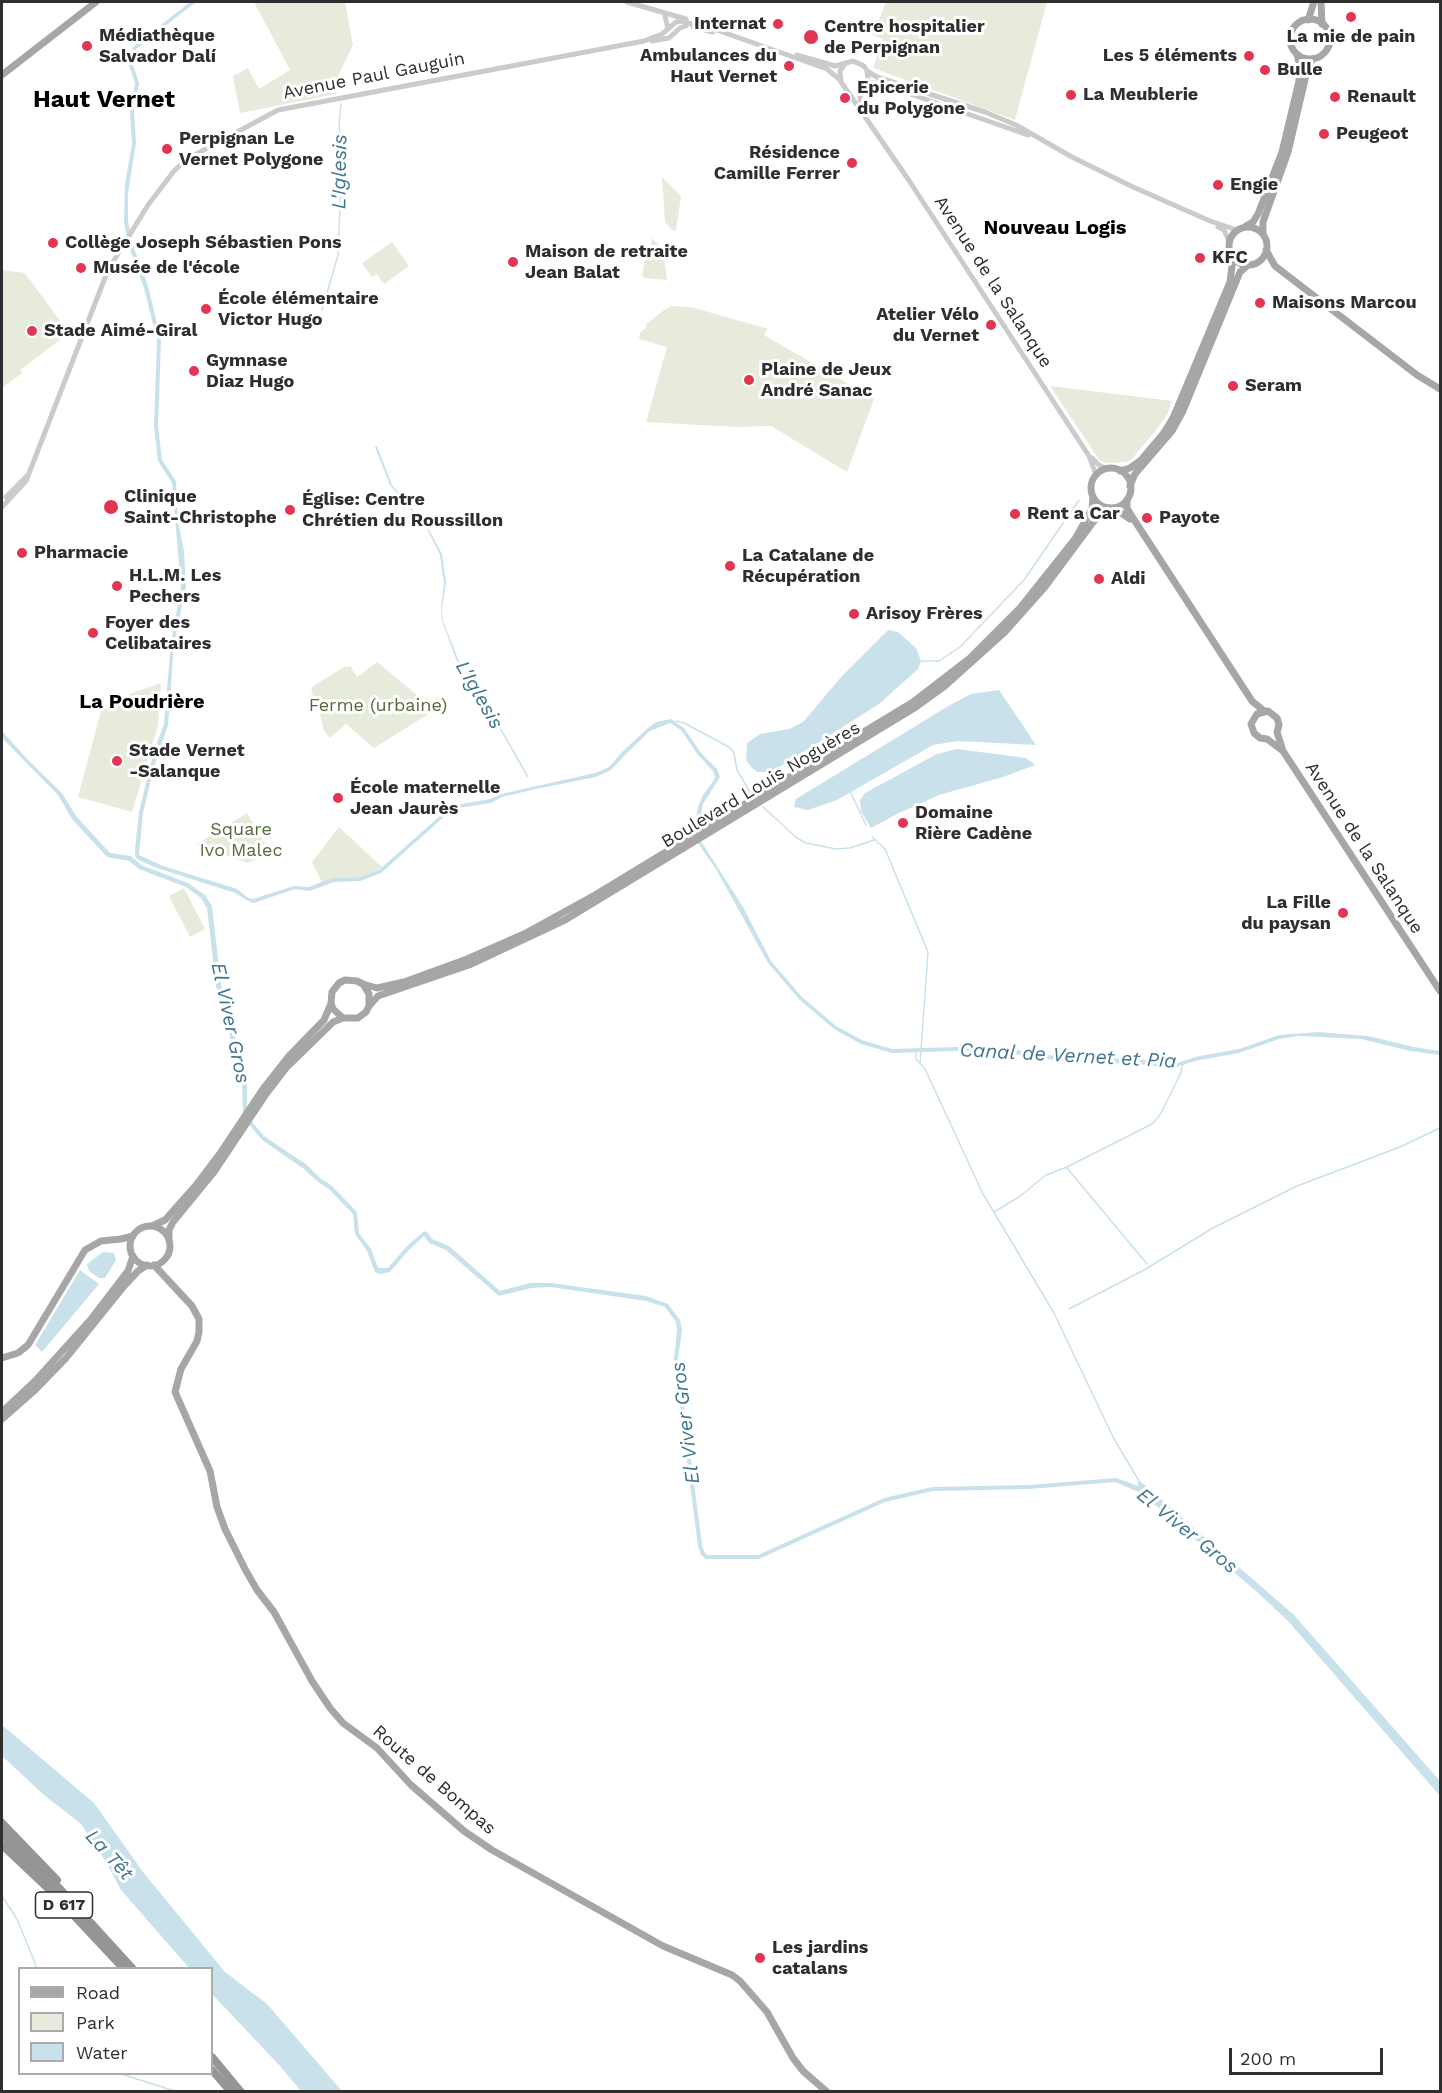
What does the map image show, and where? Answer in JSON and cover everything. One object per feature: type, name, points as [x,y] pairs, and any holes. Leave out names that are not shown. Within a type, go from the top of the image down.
[{"type":"highway","points":[[2,1823],[56,1878],[104,1936]]},
{"type":"highway","name":"D 617","points":[[2,1834],[59,1888],[131,1967]]},
{"type":"highway","name":"D 617","points":[[2,1845],[51,1891],[122,1967]]},
{"type":"highway","points":[[213,2058],[241,2091]]},
{"type":"highway","points":[[213,2071],[231,2091]]},
{"type":"main road","points":[[2,75],[96,2]]},
{"type":"main road","points":[[1308,20],[1314,2]]},
{"type":"main road","points":[[1321,2],[1322,24]]},
{"type":"main road","points":[[1308,20],[1322,24],[1328,31],[1330,39],[1327,49],[1319,57],[1313,59],[1297,54],[1292,48],[1291,34],[1299,23],[1308,20]]},
{"type":"main road","points":[[1297,54],[1300,67],[1299,81],[1282,152],[1258,214],[1253,222],[1237,230],[1229,241],[1229,250],[1233,258],[1240,263],[1248,265],[1264,262],[1275,266],[1417,375],[1440,389]]},
{"type":"main road","points":[[1263,234],[1266,210],[1288,152],[1308,67],[1313,59]]},
{"type":"main road","points":[[1246,226],[1258,230],[1267,242],[1263,257],[1257,263]]},
{"type":"main road","points":[[1266,250],[1275,266]]},
{"type":"main road","points":[[1233,258],[1230,282],[1173,418],[1141,460],[1130,468],[1120,471],[1108,469],[1096,475],[1091,488],[1097,502],[1127,516],[1131,521],[1249,703],[1254,717]]},
{"type":"main road","points":[[1248,265],[1240,272],[1183,411],[1172,431],[1135,474],[1130,486],[1127,508],[1252,701],[1264,711],[1272,712],[1278,718],[1277,732],[1283,751]]},
{"type":"main road","points":[[1120,471],[1125,475],[1130,486]]},
{"type":"main road","name":"Boulevard Louis Noguères","points":[[701,835],[913,702],[970,658],[1020,608],[1057,563],[1088,519],[1093,497]]},
{"type":"main road","points":[[1112,508],[1127,500]]},
{"type":"main road","name":"Boulevard Louis Noguères","points":[[363,984],[377,988],[404,982],[467,959],[524,934],[701,835],[897,719],[945,686],[1025,612],[1062,567],[1094,521],[1112,508]]},
{"type":"main road","points":[[1264,711],[1254,717],[1251,724],[1254,733],[1283,751]]},
{"type":"main road","points":[[1267,739],[1277,732]]},
{"type":"main road","name":"Avenue de la Salanque","points":[[1283,751],[1440,991]]},
{"type":"main road","name":"Boulevard Louis Noguères","points":[[369,1006],[378,996],[469,965],[526,940],[599,901],[690,841]]},
{"type":"main road","points":[[2,1358],[18,1353],[28,1345],[85,1250],[101,1241],[133,1236],[144,1227],[165,1220],[175,1210],[240,1128],[289,1056],[324,1020],[330,1010],[332,992],[339,983],[351,979],[363,984],[369,994],[369,1006],[366,1012],[358,1018],[343,1018],[337,1015],[331,1003]]},
{"type":"main road","points":[[265,1091],[323,1030],[343,1018]]},
{"type":"main road","points":[[2,1419],[66,1358],[138,1271],[163,1260],[169,1251],[169,1230],[173,1222],[214,1172],[240,1128]]},
{"type":"main road","points":[[152,1226],[163,1231],[169,1241]]},
{"type":"main road","points":[[2,1412],[35,1381],[92,1318],[128,1271],[133,1236]]},
{"type":"main road","points":[[71,1274],[88,1253],[102,1245],[120,1244],[137,1260],[150,1265],[165,1277]]},
{"type":"main road","points":[[163,1260],[165,1277]]},
{"type":"main road","name":"Route de Bompas","points":[[165,1277],[192,1305],[199,1319],[197,1341],[181,1369],[174,1392],[210,1471],[217,1507],[245,1569],[286,1632],[312,1681],[330,1708],[343,1723],[377,1748],[411,1785],[464,1831],[492,1850],[663,1946],[740,1981],[767,2012],[803,2071],[827,2091]]},
{"type":"street","points":[[627,2],[702,25],[827,69],[840,79],[845,87],[854,90],[865,85],[879,83],[965,108]]},
{"type":"street","points":[[650,9],[686,26],[727,34]]},
{"type":"street","points":[[665,16],[668,29]]},
{"type":"street","points":[[676,22],[702,25]]},
{"type":"street","name":"Avenue Paul Gauguin","points":[[645,41],[662,34],[676,22]]},
{"type":"street","name":"Avenue Paul Gauguin","points":[[2,507],[26,481],[108,270],[148,205],[174,171],[187,159],[278,110],[669,38],[680,28],[686,26]]},
{"type":"street","points":[[772,50],[828,65],[857,62],[877,77],[1016,125],[1102,172],[1210,221],[1237,230]]},
{"type":"street","points":[[840,79],[840,71],[845,64]]},
{"type":"street","points":[[865,85],[867,71]]},
{"type":"street","name":"Avenue de la Salanque","points":[[865,85],[860,95],[861,103],[871,123]]},
{"type":"street","name":"Avenue de la Salanque","points":[[845,87],[871,123],[1089,456],[1096,475]]},
{"type":"street","points":[[1210,221],[1224,231],[1229,241]]},
{"type":"street","name":"Avenue de la Salanque","points":[[1089,456],[1108,469]]},
{"type":"street","name":"Avenue Paul Gauguin","points":[[2,502],[27,475]]},
{"type":"green space","points":[[254,2],[345,2],[353,45],[339,74],[336,94],[240,113],[233,76],[248,68],[259,89],[290,70]]},
{"type":"green space","points":[[886,2],[1047,2],[1015,120],[873,68],[883,39],[873,35]]},
{"type":"green space","points":[[662,177],[681,196],[676,231],[665,222]]},
{"type":"green space","points":[[652,238],[663,249],[667,280],[642,276],[645,259],[650,254]]},
{"type":"green space","points":[[392,242],[409,266],[384,284],[377,274],[372,277],[362,263]]},
{"type":"green space","name":"Stade Aimé-Giral","points":[[2,270],[25,273],[63,325],[64,337],[20,370],[22,373],[2,388]]},
{"type":"green space","name":"Plaine de Jeux André Sanac","points":[[672,306],[691,307],[768,329],[764,335],[874,399],[847,472],[771,426],[735,427],[646,422],[667,347],[639,339],[640,333],[647,327],[646,324]]},
{"type":"green space","points":[[1050,386],[1172,401],[1168,413],[1132,459],[1127,462],[1107,463],[1100,461]]},
{"type":"green space","name":"Ferme (urbaine)","points":[[377,662],[435,710],[374,748],[346,724],[330,738],[324,731],[318,706],[311,691],[313,686],[346,666],[347,668],[350,666],[357,677]]},
{"type":"green space","name":"Stade Vernet -Salanque","points":[[161,683],[158,725],[132,812],[78,797],[102,707],[109,709],[107,702]]},
{"type":"green space","name":"Square Ivo Malec","points":[[247,813],[270,852],[248,863],[196,845]]},
{"type":"green space","points":[[339,827],[382,867],[360,877],[332,878],[322,882],[312,862]]},
{"type":"green space","points":[[184,888],[205,929],[190,937],[169,896]]},
{"type":"water","points":[[190,2],[196,2],[136,49],[132,62],[139,83],[134,112],[136,143],[128,193],[128,221],[133,245],[148,286],[161,340],[158,426],[162,460],[176,481],[186,587],[174,644],[168,725],[154,767],[143,813],[139,855],[163,866],[237,889],[248,898],[253,899],[294,886],[309,887],[332,878],[360,877],[379,870],[451,806],[490,799],[501,794],[595,773],[609,767],[623,751],[656,722],[671,719],[684,728],[701,753],[717,769],[720,777],[703,804],[697,835],[743,907],[771,961],[802,997],[836,1026],[862,1040],[892,1049],[989,1046],[1069,1058],[1139,1059],[1174,1064],[1195,1057],[1239,1049],[1279,1035],[1318,1032],[1368,1036],[1440,1051],[1440,1055],[1410,1051],[1361,1039],[1299,1036],[1279,1039],[1239,1053],[1195,1061],[1173,1068],[1137,1064],[1067,1062],[988,1050],[892,1053],[861,1044],[834,1029],[800,1000],[768,963],[716,869],[693,836],[698,807],[703,795],[714,780],[713,771],[698,755],[681,730],[670,723],[650,731],[611,770],[596,777],[502,797],[491,803],[453,809],[381,873],[360,881],[334,882],[310,891],[295,889],[254,903],[235,893],[154,867],[137,859],[135,849],[139,812],[154,751],[164,724],[171,643],[181,587],[172,483],[158,461],[154,426],[157,340],[144,288],[128,244],[124,222],[125,184],[132,144],[130,112],[135,83],[128,63],[133,47]]},
{"type":"water","points":[[377,446],[392,485],[427,526],[442,554],[446,583],[442,608],[443,621],[464,674],[502,730],[529,777],[501,731],[462,675],[442,621],[441,608],[444,583],[440,555],[426,527],[390,485],[375,447]]},
{"type":"water","points":[[888,630],[898,632],[916,648],[921,661],[918,669],[879,704],[778,768],[757,772],[752,768],[746,760],[747,743],[760,734],[789,729],[803,722],[842,676]]},
{"type":"water","points":[[999,690],[1036,745],[957,741],[933,745],[837,800],[808,810],[794,807],[796,799],[950,705],[971,694]]},
{"type":"water","name":"El Viver Gros","points":[[2,731],[62,793],[76,816],[110,853],[131,856],[141,865],[188,883],[205,895],[212,906],[221,985],[247,1081],[247,1116],[264,1136],[307,1165],[331,1185],[357,1212],[359,1233],[371,1249],[378,1268],[388,1268],[424,1231],[432,1239],[449,1246],[500,1291],[530,1283],[551,1283],[646,1296],[668,1304],[680,1320],[682,1330],[678,1359],[702,1545],[705,1553],[708,1555],[758,1555],[884,1498],[932,1487],[1029,1485],[1116,1478],[1138,1486],[1140,1481],[1294,1615],[1440,1781],[1440,1796],[1288,1621],[1141,1493],[1115,1482],[1029,1489],[933,1491],[885,1502],[759,1559],[706,1559],[701,1555],[698,1546],[674,1359],[676,1322],[665,1307],[646,1301],[551,1287],[531,1288],[499,1296],[446,1250],[429,1243],[424,1236],[390,1272],[380,1274],[375,1272],[367,1251],[355,1234],[353,1214],[329,1189],[262,1140],[243,1117],[242,1082],[216,986],[207,908],[201,898],[186,887],[139,869],[129,861],[107,857],[72,819],[58,795],[2,738]]},
{"type":"water","points":[[957,749],[1026,758],[1035,765],[1003,777],[939,795],[871,828],[861,811],[860,800],[865,793],[937,754]]},
{"type":"water","points":[[103,1252],[114,1253],[116,1260],[105,1278],[99,1278],[89,1271],[87,1264]]},
{"type":"water","points":[[80,1270],[99,1284],[42,1352],[35,1345]]},
{"type":"water","name":"La Têt","points":[[2,1725],[94,1803],[143,1872],[225,1972],[267,2004],[342,2091],[301,2091],[213,1995],[213,1967],[188,1967],[121,1890],[81,1824],[44,1795],[2,1756]]},
{"type":"waterway","name":"L'Iglesis","points":[[322,310],[338,255],[342,161],[339,124],[341,104]]},
{"type":"waterway","points":[[921,661],[939,661],[960,647],[1024,580],[1079,500]]},
{"type":"waterway","points":[[676,721],[729,747],[734,753],[737,770],[750,792]]},
{"type":"waterway","points":[[850,791],[866,825]]},
{"type":"waterway","points":[[763,807],[797,838],[806,843],[836,849],[850,848],[874,840]]},
{"type":"waterway","points":[[872,837],[885,849],[928,952],[920,1064]]},
{"type":"waterway","name":"El Viver Gros","points":[[916,1051],[916,1059],[925,1069],[983,1194],[1054,1313],[1113,1437],[1139,1481]]},
{"type":"waterway","name":"Canal de Vernet et Pia","points":[[994,1212],[1019,1197],[1046,1175],[1067,1167],[1152,1124],[1160,1115],[1183,1064]]},
{"type":"waterway","points":[[1069,1309],[1144,1270],[1213,1228],[1297,1186],[1400,1147],[1440,1128]]},
{"type":"waterway","points":[[1067,1168],[1147,1264]]},
{"type":"waterway","points":[[2,1896],[17,1919],[37,1967]]},
{"type":"waterway","points":[[124,2075],[178,2092]]},
{"type":"place","name":"La mie de pain","points":[[1351,17]]},
{"type":"place","name":"Internat","points":[[778,24]]},
{"type":"place","name":"Centre hospitalier de Perpignan","points":[[811,37]]},
{"type":"place","name":"Médiathèque Salvador Dalí","points":[[87,46]]},
{"type":"place","name":"Les 5 éléments","points":[[1249,56]]},
{"type":"place","name":"Ambulances du Haut Vernet","points":[[789,66]]},
{"type":"place","name":"Bulle","points":[[1265,70]]},
{"type":"place","name":"La Meublerie","points":[[1071,95]]},
{"type":"place","name":"Renault","points":[[1335,97]]},
{"type":"place","name":"Epicerie du Polygone","points":[[845,98]]},
{"type":"place","name":"Peugeot","points":[[1324,134]]},
{"type":"place","name":"Perpignan Le Vernet Polygone","points":[[167,149]]},
{"type":"place","name":"Résidence Camille Ferrer","points":[[852,163]]},
{"type":"place","name":"Engie","points":[[1218,185]]},
{"type":"place","name":"Collège Joseph Sébastien Pons","points":[[53,243]]},
{"type":"place","name":"KFC","points":[[1200,258]]},
{"type":"place","name":"Maison de retraite Jean Balat","points":[[513,262]]},
{"type":"place","name":"Musée de l'école","points":[[81,268]]},
{"type":"place","name":"Maisons Marcou","points":[[1260,303]]},
{"type":"place","name":"École élémentaire Victor Hugo","points":[[206,309]]},
{"type":"place","name":"Atelier Vélo du Vernet","points":[[991,325]]},
{"type":"place","name":"Stade Aimé-Giral","points":[[32,331]]},
{"type":"place","name":"Gymnase Diaz Hugo","points":[[194,371]]},
{"type":"place","name":"Plaine de Jeux André Sanac","points":[[749,380]]},
{"type":"place","name":"Seram","points":[[1233,386]]},
{"type":"place","name":"Clinique Saint-Christophe","points":[[111,507]]},
{"type":"place","name":"Église: Centre Chrétien du Roussillon","points":[[290,510]]},
{"type":"place","name":"Rent a Car","points":[[1015,514]]},
{"type":"place","name":"Payote","points":[[1147,518]]},
{"type":"place","name":"Pharmacie","points":[[22,553]]},
{"type":"place","name":"La Catalane de Récupération","points":[[730,566]]},
{"type":"place","name":"Aldi","points":[[1099,579]]},
{"type":"place","name":"H.L.M. Les Pechers","points":[[117,586]]},
{"type":"place","name":"Arisoy Frères","points":[[854,614]]},
{"type":"place","name":"Foyer des Celibataires","points":[[93,633]]},
{"type":"place","name":"Stade Vernet -Salanque","points":[[117,761]]},
{"type":"place","name":"École maternelle Jean Jaurès","points":[[338,798]]},
{"type":"place","name":"Domaine Rière Cadène","points":[[903,823]]},
{"type":"place","name":"La Fille du paysan","points":[[1343,913]]},
{"type":"place","name":"Les jardins catalans","points":[[760,1958]]},
{"type":"district","name":"Haut Vernet","points":[[104,100]]},
{"type":"district","name":"Nouveau Logis","points":[[1055,228]]},
{"type":"district","name":"La Poudrière","points":[[142,702]]}]
